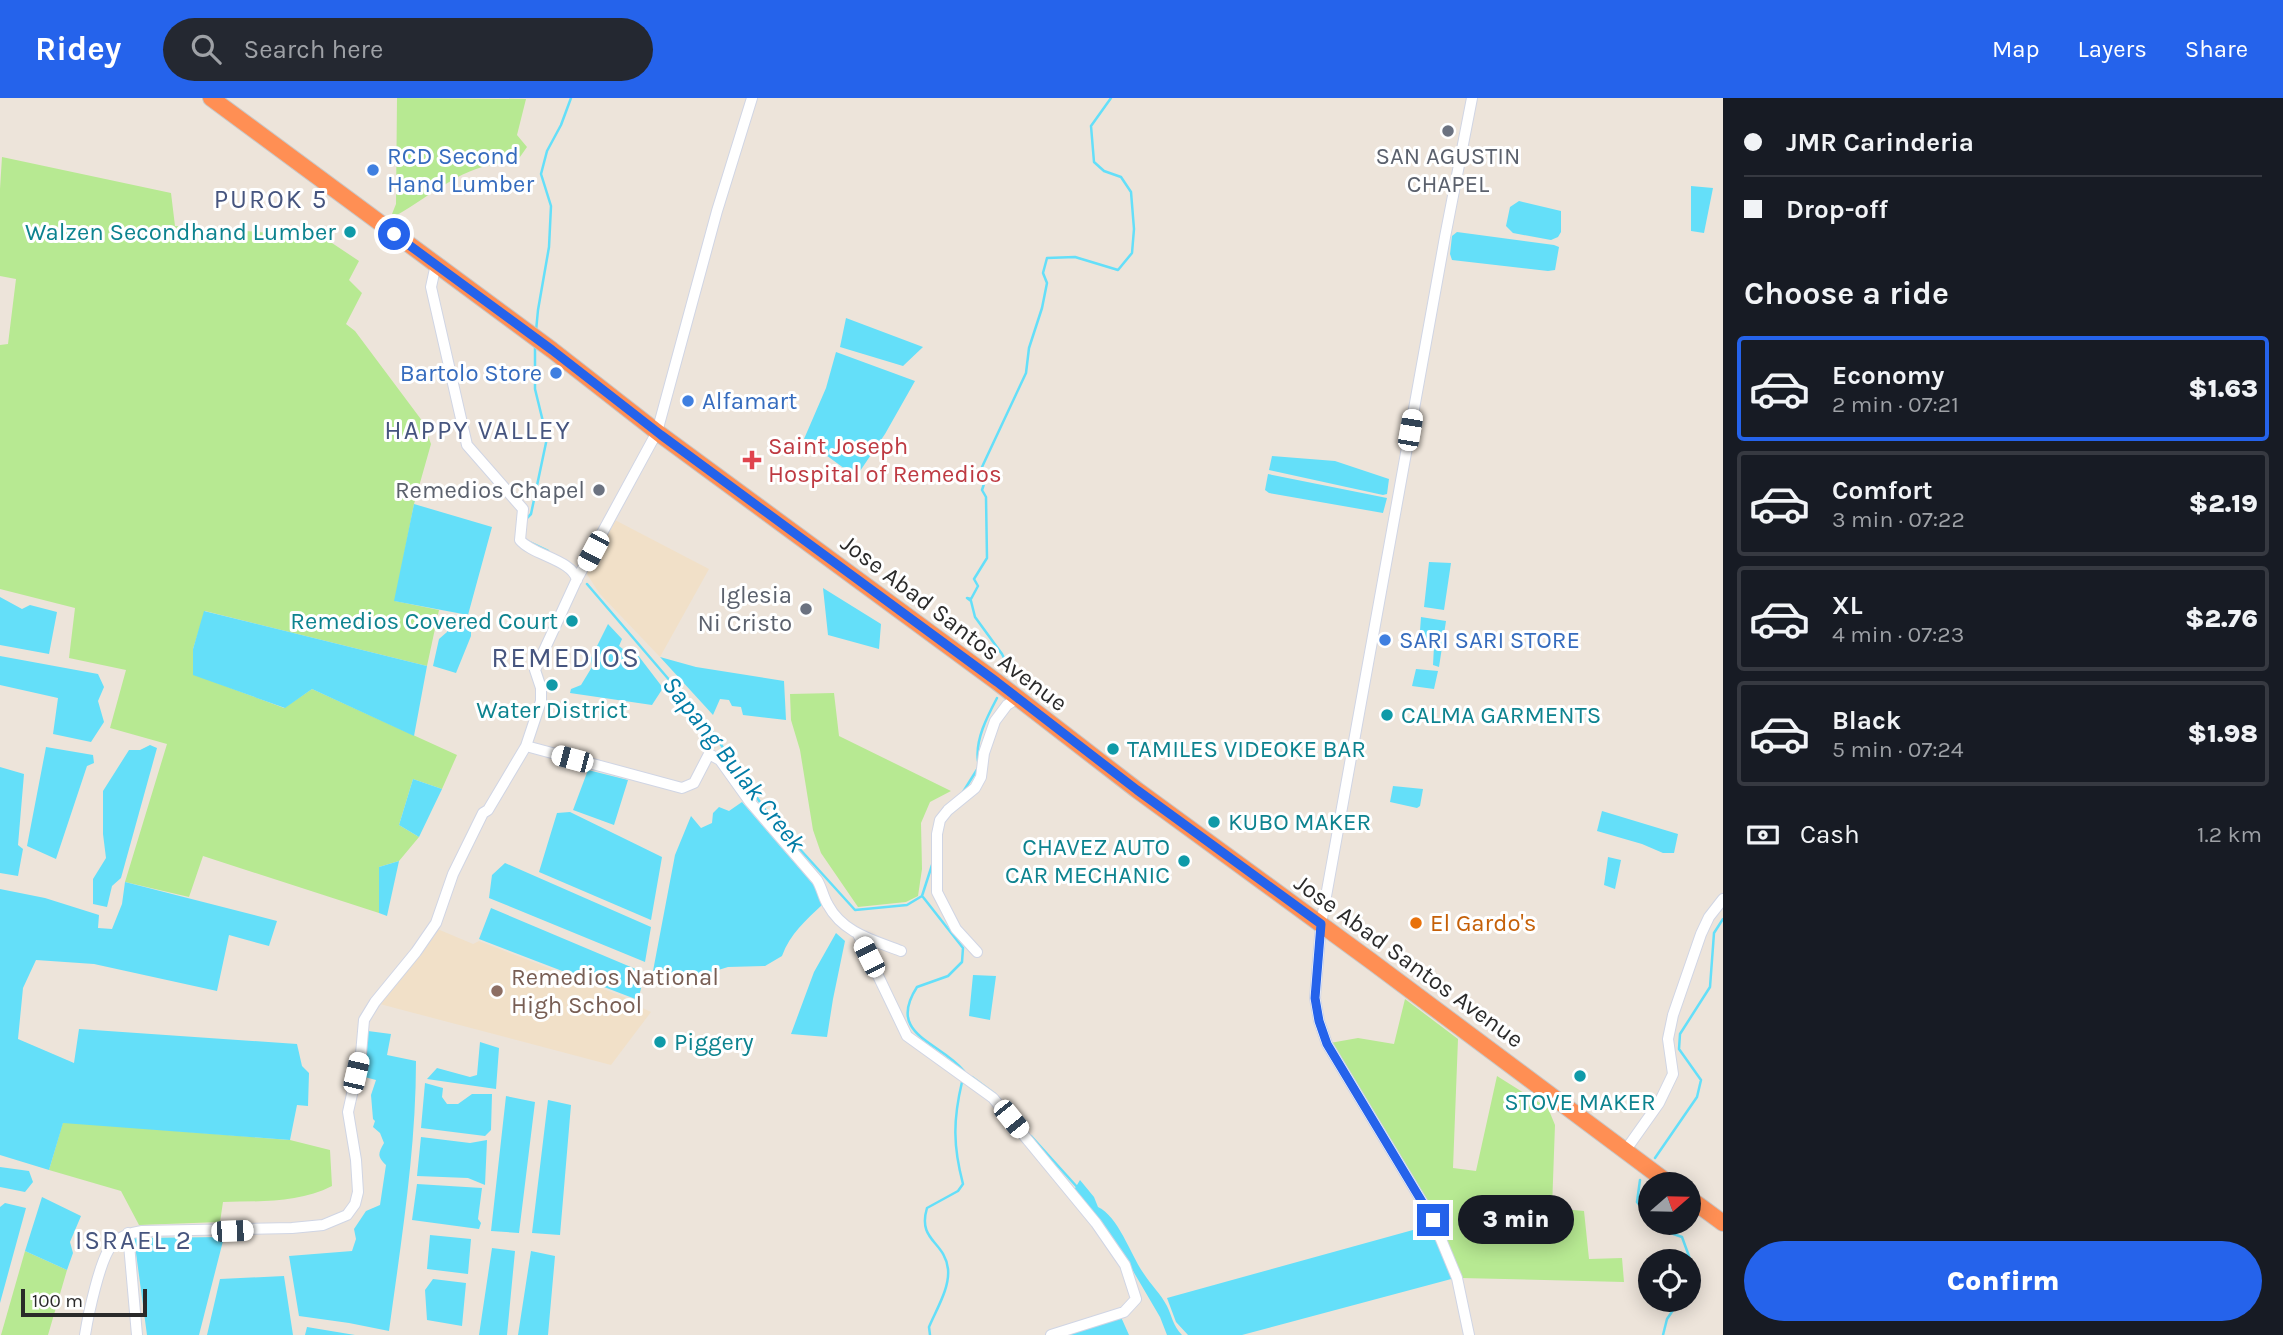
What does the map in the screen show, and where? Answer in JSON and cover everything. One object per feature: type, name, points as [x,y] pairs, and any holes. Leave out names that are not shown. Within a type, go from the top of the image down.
[{"type":"highway","name":"Jose Abad Santos Avenue","points":[[211,98],[1653,1172]]},
{"type":"highway","points":[[1701,1207],[1723,1223]]},
{"type":"street","points":[[85,1335],[90,1302],[110,1246],[128,1233],[323,1225],[347,1215],[355,1204],[358,1192],[356,1160],[348,1112],[361,1054],[364,1020],[374,1002],[416,953],[436,923],[453,874],[483,813],[488,810],[526,746],[542,696],[535,670],[577,580],[657,432],[713,225],[752,98]]},
{"type":"street","points":[[1469,1335],[1457,1278],[1433,1220],[1327,1044],[1315,998],[1321,924],[1444,237],[1472,98]]},
{"type":"street","points":[[436,264],[431,287],[467,445],[523,509],[520,540],[527,547],[549,556],[572,571],[577,580]]},
{"type":"street","points":[[978,952],[956,929],[937,892],[937,834],[940,820],[948,810],[975,788],[981,776],[984,753],[995,721],[1007,705],[1018,698]]},
{"type":"street","points":[[526,746],[682,788],[694,783],[709,754],[720,760],[750,802],[817,880],[824,892],[826,903],[841,925],[901,951]]},
{"type":"street","points":[[1625,1151],[1658,1103],[1673,1074],[1668,1039],[1672,1015],[1701,934],[1709,917],[1723,900]]},
{"type":"street","points":[[858,934],[907,1036],[993,1098],[1096,1223],[1125,1265],[1136,1298],[1124,1312],[1051,1335]]},
{"type":"street","points":[[128,1233],[137,1335]]},
{"type":"shaded area","points":[[613,519],[709,569],[660,657],[599,593],[585,571]]},
{"type":"shaded area","name":"Remedios National High School","points":[[435,928],[473,944],[479,941],[632,1000],[651,1012],[611,1065],[376,1003]]},
{"type":"green space","points":[[397,98],[526,99],[517,135],[527,147],[515,164],[499,164],[468,172],[397,215],[392,214],[396,204]]},
{"type":"green space","points":[[2,157],[171,193],[175,226],[313,236],[329,241],[359,261],[349,280],[362,293],[346,324],[355,331],[423,422],[431,444],[414,504],[395,601],[439,610],[427,666],[205,611],[193,649],[193,674],[284,708],[312,689],[457,755],[442,789],[413,779],[399,825],[419,837],[399,861],[379,867],[379,913],[203,856],[189,897],[125,882],[167,744],[110,728],[126,670],[69,658],[75,608],[0,589],[0,345],[8,344],[16,279],[0,276]]},
{"type":"green space","points":[[834,693],[839,736],[951,791],[930,802],[921,823],[922,869],[918,896],[906,902],[858,907],[821,853],[813,830],[800,750],[791,720],[790,694]]},
{"type":"green space","points":[[1405,999],[1458,1039],[1453,1168],[1476,1171],[1497,1076],[1548,1108],[1555,1125],[1552,1208],[1584,1211],[1589,1259],[1622,1258],[1624,1282],[1461,1278],[1438,1219],[1330,1043],[1358,1038],[1394,1044]]},
{"type":"green space","points":[[63,1122],[290,1140],[330,1150],[332,1186],[293,1198],[223,1202],[220,1222],[139,1225],[121,1191],[49,1170]]},
{"type":"green space","points":[[25,1251],[67,1270],[48,1335],[1,1335]]},
{"type":"water","points":[[1691,186],[1713,188],[1704,233],[1691,231]]},
{"type":"water","points":[[1519,201],[1561,211],[1561,232],[1558,237],[1551,240],[1513,233],[1506,226],[1510,207]]},
{"type":"water","points":[[1457,232],[1554,245],[1559,247],[1555,270],[1452,260],[1452,236]]},
{"type":"water","points":[[846,318],[923,347],[903,366],[840,347]]},
{"type":"water","points":[[836,352],[915,381],[885,434],[856,477],[804,439],[826,388]]},
{"type":"water","points":[[1272,456],[1335,461],[1389,479],[1387,494],[1269,470]]},
{"type":"water","points":[[1268,474],[1387,498],[1383,513],[1269,493],[1265,490]]},
{"type":"water","points":[[414,504],[492,527],[468,615],[394,601]]},
{"type":"water","points":[[1429,562],[1451,563],[1444,610],[1424,607]]},
{"type":"water","points":[[823,588],[881,624],[879,649],[828,635]]},
{"type":"water","points":[[0,597],[22,609],[30,605],[57,612],[49,654],[0,645]]},
{"type":"water","points":[[204,611],[427,666],[414,736],[312,689],[285,708],[193,675],[193,649]]},
{"type":"water","points":[[1421,617],[1446,621],[1439,667],[1433,665],[1434,646],[1419,644]]},
{"type":"water","points":[[455,620],[471,625],[471,636],[456,673],[433,666],[439,639]]},
{"type":"water","points":[[608,624],[622,639],[619,646],[628,653],[634,650],[663,688],[652,705],[570,693],[571,689],[581,685],[592,667],[591,658]]},
{"type":"water","points":[[0,656],[98,674],[104,687],[98,701],[104,722],[91,742],[53,734],[58,698],[0,685]]},
{"type":"water","points":[[660,657],[696,667],[784,681],[786,720],[743,715],[741,707],[732,706],[729,700],[720,699],[713,715]]},
{"type":"water","points":[[1416,669],[1438,671],[1434,689],[1412,686]]},
{"type":"water","points":[[150,745],[157,748],[121,878],[112,886],[107,907],[93,904],[93,879],[106,858],[103,791],[129,750],[140,750]]},
{"type":"water","points":[[46,747],[93,755],[94,763],[87,766],[56,859],[27,846]]},
{"type":"water","points":[[0,767],[24,774],[18,845],[23,849],[18,876],[0,873]]},
{"type":"water","points":[[588,770],[628,780],[614,825],[573,810]]},
{"type":"water","points":[[413,779],[442,789],[419,837],[399,825]]},
{"type":"water","points":[[1393,786],[1423,789],[1420,806],[1417,808],[1390,802]]},
{"type":"water","points":[[742,802],[818,890],[823,904],[794,934],[782,956],[765,966],[728,967],[683,981],[653,971],[675,855],[691,816],[701,828],[712,823],[713,813],[719,807],[729,811]]},
{"type":"water","points":[[1602,811],[1678,834],[1674,853],[1663,853],[1597,831]]},
{"type":"water","points":[[570,812],[662,857],[651,920],[539,872],[557,813]]},
{"type":"water","points":[[1608,857],[1621,860],[1615,889],[1604,885]]},
{"type":"water","points":[[399,861],[387,916],[379,913],[379,867]]},
{"type":"water","points":[[505,863],[651,927],[645,962],[489,898],[492,875]]},
{"type":"water","points":[[125,882],[277,921],[269,946],[229,935],[217,991],[94,964],[36,960],[23,988],[18,1039],[74,1063],[79,1029],[297,1044],[302,1066],[309,1073],[308,1106],[297,1105],[290,1140],[63,1123],[49,1170],[0,1155],[0,889],[45,898],[99,915],[98,928],[112,929],[122,904]]},
{"type":"water","points":[[491,908],[645,973],[638,1000],[479,939]]},
{"type":"water","points":[[836,933],[845,941],[827,1037],[791,1034],[814,972]]},
{"type":"water","points":[[973,975],[996,976],[990,1020],[969,1016]]},
{"type":"water","points":[[368,1031],[391,1034],[387,1055],[416,1061],[411,1163],[389,1331],[299,1316],[289,1256],[352,1251],[356,1239],[354,1229],[366,1211],[380,1205],[386,1165],[379,1155],[384,1143],[380,1133],[373,1127],[375,1121],[371,1095],[376,1080],[357,1075]]},
{"type":"water","points":[[480,1042],[499,1048],[496,1089],[427,1079],[437,1068],[470,1077],[477,1075]]},
{"type":"water","points":[[425,1083],[443,1088],[442,1097],[447,1104],[458,1104],[472,1094],[492,1094],[491,1130],[485,1136],[421,1128]]},
{"type":"water","points":[[506,1096],[535,1102],[519,1233],[491,1231]]},
{"type":"water","points":[[548,1100],[571,1105],[560,1235],[532,1233]]},
{"type":"water","points":[[421,1137],[470,1143],[487,1140],[485,1185],[468,1178],[417,1176]]},
{"type":"water","points":[[0,1167],[29,1171],[33,1182],[25,1192],[0,1187]]},
{"type":"water","points":[[1080,1180],[1094,1197],[1098,1207],[1118,1228],[1139,1266],[1165,1302],[1182,1335],[1167,1335],[1160,1317],[1126,1259],[1074,1190]]},
{"type":"water","points":[[417,1184],[482,1188],[479,1229],[412,1220]]},
{"type":"water","points":[[42,1197],[81,1216],[70,1242],[73,1253],[67,1270],[25,1251]]},
{"type":"water","points":[[5,1203],[26,1208],[0,1303],[0,1207]]},
{"type":"water","points":[[1431,1225],[1455,1278],[1242,1335],[1188,1335],[1176,1322],[1167,1298]]},
{"type":"water","points":[[430,1235],[471,1239],[468,1274],[427,1269]]},
{"type":"water","points":[[224,1237],[199,1335],[147,1335],[134,1238]]},
{"type":"water","points":[[492,1248],[515,1251],[507,1335],[479,1335]]},
{"type":"water","points":[[531,1251],[555,1256],[548,1335],[518,1335]]},
{"type":"water","points":[[284,1276],[293,1335],[207,1335],[220,1279]]},
{"type":"water","points":[[433,1279],[466,1283],[462,1326],[427,1320],[425,1290]]},
{"type":"water","points":[[1121,1317],[1129,1335],[1062,1335]]},
{"type":"water","points":[[307,1327],[355,1335],[305,1335]]},
{"type":"waterway","points":[[536,331],[549,247],[551,206],[541,174],[547,151],[571,98]]},
{"type":"waterway","points":[[1013,676],[1002,654],[975,617],[971,601],[967,598],[971,599],[978,586],[974,579],[987,558],[986,497],[982,490],[985,481],[982,467],[1026,373],[1029,348],[1047,283],[1043,273],[1047,258],[1075,257],[1118,270],[1132,253],[1134,229],[1131,192],[1121,177],[1104,171],[1094,162],[1091,126],[1111,98]]},
{"type":"waterway","name":"Sapang Bulak Creek","points":[[526,519],[531,514],[547,438],[535,389],[535,345]]},
{"type":"waterway","name":"Sapang Bulak Creek","points":[[529,542],[548,551]]},
{"type":"waterway","name":"Sapang Bulak Creek","points":[[587,584],[707,724],[768,814],[855,910],[907,905],[922,896],[932,865]]},
{"type":"waterway","points":[[978,761],[980,737],[997,698]]},
{"type":"waterway","points":[[963,792],[978,768]]},
{"type":"waterway","points":[[923,897],[963,948],[962,962],[948,976],[917,987],[909,1003],[908,1016],[912,1027],[920,1036],[964,1071]]},
{"type":"waterway","points":[[1655,1158],[1697,1097],[1701,1080],[1679,1049],[1680,1034],[1710,987],[1714,933],[1723,919]]},
{"type":"waterway","points":[[972,1077],[995,1094]]},
{"type":"waterway","points":[[930,1335],[929,1327],[945,1291],[948,1269],[942,1252],[928,1234],[925,1219],[927,1208],[958,1191],[963,1184],[955,1133],[962,1082]]},
{"type":"waterway","points":[[1031,1136],[1078,1188]]},
{"type":"waterway","points":[[1638,1195],[1638,1203]]},
{"type":"waterway","points":[[1679,1236],[1686,1249]]},
{"type":"waterway","points":[[1663,1335],[1672,1312]]},
{"type":"place","name":"SAN AGUSTIN CHAPEL","points":[[1448,131]]},
{"type":"place","name":"RCD Second Hand Lumber","points":[[373,170]]},
{"type":"place","name":"Walzen Secondhand Lumber","points":[[350,232]]},
{"type":"place","name":"Bartolo Store","points":[[556,373]]},
{"type":"place","name":"Alfamart","points":[[688,401]]},
{"type":"place","name":"Saint Joseph Hospital of Remedios","points":[[752,460]]},
{"type":"place","name":"Remedios Chapel","points":[[599,490]]},
{"type":"place","name":"Iglesia Ni Cristo","points":[[806,609]]},
{"type":"place","name":"Remedios Covered Court","points":[[572,621]]},
{"type":"place","name":"SARI SARI STORE","points":[[1385,640]]},
{"type":"place","name":"Water District","points":[[552,685]]},
{"type":"place","name":"CALMA GARMENTS","points":[[1387,715]]},
{"type":"place","name":"TAMILES VIDEOKE BAR","points":[[1113,749]]},
{"type":"place","name":"KUBO MAKER","points":[[1214,822]]},
{"type":"place","name":"CHAVEZ AUTO CAR MECHANIC","points":[[1184,861]]},
{"type":"place","name":"El Gardo's","points":[[1416,923]]},
{"type":"place","name":"Remedios National High School","points":[[497,991]]},
{"type":"place","name":"Piggery","points":[[660,1042]]},
{"type":"place","name":"STOVE MAKER","points":[[1580,1076]]},
{"type":"district","name":"PUROK 5","points":[[271,199]]},
{"type":"district","name":"HAPPY VALLEY","points":[[478,430]]},
{"type":"district","name":"REMEDIOS","points":[[566,657]]},
{"type":"district","name":"ISRAEL 2","points":[[134,1240]]},
{"type":"route","points":[[394,234],[552,350],[661,435],[997,682],[1137,790],[1321,924],[1315,998],[1327,1044],[1433,1220]]}]
